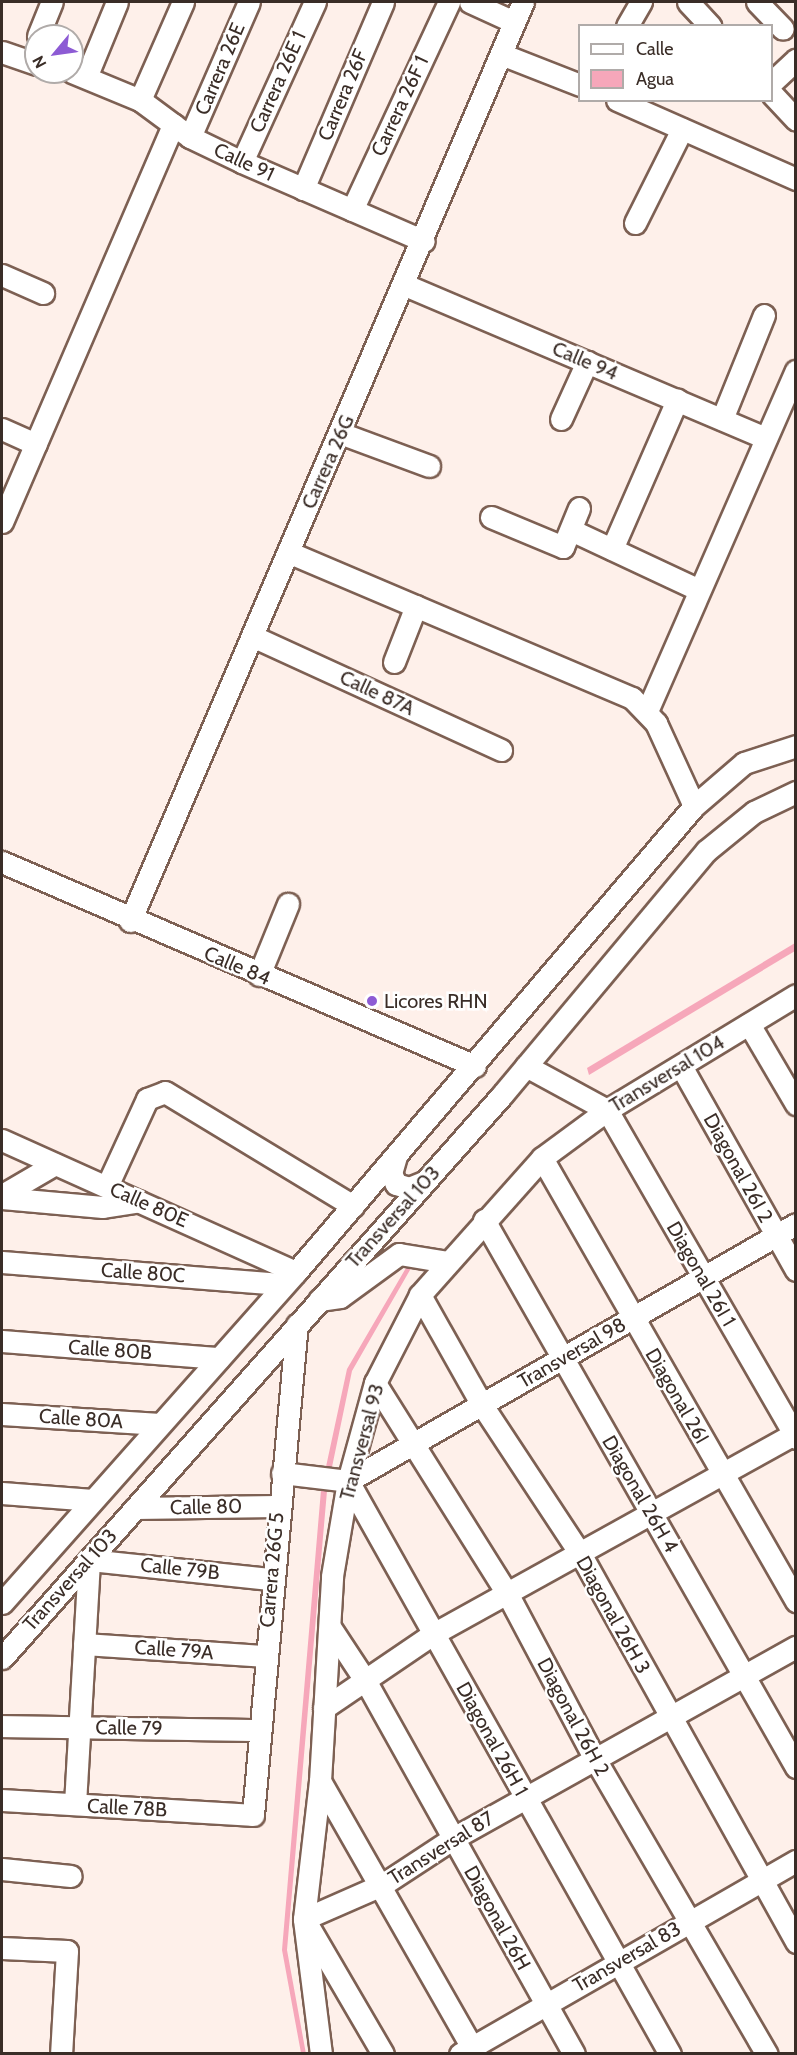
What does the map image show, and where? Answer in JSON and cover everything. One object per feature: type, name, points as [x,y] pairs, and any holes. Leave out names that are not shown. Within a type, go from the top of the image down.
[{"type":"street","points":[[43,24],[52,2]]},
{"type":"street","points":[[84,64],[117,2]]},
{"type":"street","points":[[140,100],[183,2]]},
{"type":"street","name":"Carrera 26E","points":[[2,522],[182,131],[249,2]]},
{"type":"street","name":"Carrera 26E 1","points":[[242,162],[315,2]]},
{"type":"street","name":"Carrera 26F","points":[[303,189],[383,2]]},
{"type":"street","name":"Carrera 26F 1","points":[[352,210],[449,2]]},
{"type":"street","points":[[470,2],[514,22]]},
{"type":"street","name":"Carrera 26G","points":[[130,921],[424,241],[523,2]]},
{"type":"street","points":[[628,24],[641,2]]},
{"type":"street","points":[[688,2],[708,24]]},
{"type":"street","points":[[757,2],[783,29]]},
{"type":"street","points":[[2,52],[24,60]]},
{"type":"street","points":[[501,54],[578,85]]},
{"type":"street","points":[[773,80],[795,60]]},
{"type":"street","name":"Calle 91","points":[[84,75],[140,100],[182,131],[242,162],[424,241]]},
{"type":"street","points":[[773,96],[795,120]]},
{"type":"street","points":[[621,102],[795,179]]},
{"type":"street","points":[[635,223],[682,129]]},
{"type":"street","points":[[2,275],[43,293]]},
{"type":"street","name":"Calle 94","points":[[405,285],[765,438]]},
{"type":"street","points":[[722,419],[764,315]]},
{"type":"street","points":[[561,419],[587,362]]},
{"type":"street","points":[[648,709],[795,371]]},
{"type":"street","points":[[612,549],[677,400]]},
{"type":"street","points":[[2,429],[36,444]]},
{"type":"street","points":[[340,433],[429,466]]},
{"type":"street","points":[[490,517],[563,547],[579,508]]},
{"type":"street","points":[[571,530],[699,590]]},
{"type":"street","points":[[288,552],[648,709],[694,806]]},
{"type":"street","points":[[394,662],[416,606]]},
{"type":"street","name":"Calle 87A","points":[[252,636],[501,750]]},
{"type":"street","name":"Transversal 103","points":[[2,1603],[475,1066],[694,806],[744,763],[795,746]]},
{"type":"street","name":"Transversal 103","points":[[2,1658],[526,1066],[706,851],[754,812],[795,792]]},
{"type":"street","name":"Calle 84","points":[[2,862],[130,921],[475,1066]]},
{"type":"street","points":[[259,975],[288,904]]},
{"type":"street","name":"Transversal 104","points":[[542,1158],[607,1110],[795,995]]},
{"type":"street","points":[[749,1023],[795,1104]]},
{"type":"street","points":[[526,1066],[607,1110]]},
{"type":"street","name":"Diagonal 26I 2","points":[[681,1066],[795,1270]]},
{"type":"street","points":[[107,1186],[147,1099],[165,1092],[353,1206]]},
{"type":"street","name":"Diagonal 26I 1","points":[[607,1110],[795,1435]]},
{"type":"street","name":"Calle 80E","points":[[2,1140],[139,1201],[290,1278]]},
{"type":"street","points":[[396,1156],[391,1173],[396,1184],[409,1188],[424,1182]]},
{"type":"street","name":"Transversal 93","points":[[321,2054],[304,1919],[320,1781],[330,1627],[343,1481],[375,1383],[420,1295],[484,1220],[542,1158]]},
{"type":"street","name":"Diagonal 26I","points":[[542,1158],[795,1601]]},
{"type":"street","points":[[2,1197],[55,1164]]},
{"type":"street","points":[[2,1197],[103,1207],[139,1201]]},
{"type":"street","name":"Diagonal 26H 4","points":[[484,1220],[795,1767]]},
{"type":"street","points":[[335,1226],[348,1221],[359,1226],[365,1237],[363,1251]]},
{"type":"street","name":"Transversal 98","points":[[343,1481],[412,1445],[795,1224]]},
{"type":"street","points":[[320,1300],[340,1297],[399,1254],[448,1262]]},
{"type":"street","name":"Calle 80C","points":[[2,1262],[290,1278]]},
{"type":"street","name":"Diagonal 26H 3","points":[[420,1295],[482,1405],[581,1556],[795,1942]]},
{"type":"street","name":"Carrera 26G 5","points":[[253,1815],[263,1656],[297,1325]]},
{"type":"street","name":"Calle 80B","points":[[2,1341],[219,1358]]},
{"type":"street","name":"Diagonal 26H 2","points":[[375,1383],[508,1595],[595,1759],[767,2054]]},
{"type":"street","name":"Calle 80A","points":[[2,1414],[160,1424]]},
{"type":"street","points":[[324,1708],[433,1634],[581,1556],[650,1511],[795,1435]]},
{"type":"street","points":[[282,1473],[343,1481]]},
{"type":"street","name":"Diagonal 26H 1","points":[[343,1481],[433,1634],[670,2054]]},
{"type":"street","points":[[2,1493],[93,1500]]},
{"type":"street","name":"Calle 80","points":[[135,1508],[277,1506]]},
{"type":"street","points":[[75,1804],[89,1560]]},
{"type":"street","name":"Calle 79B","points":[[89,1560],[271,1579]]},
{"type":"street","name":"Diagonal 26H","points":[[330,1627],[365,1680],[574,2054]]},
{"type":"street","name":"Calle 79A","points":[[84,1644],[263,1656]]},
{"type":"street","name":"Transversal 87","points":[[304,1919],[382,1885],[452,1839],[795,1647]]},
{"type":"street","name":"Calle 79","points":[[2,1726],[257,1730]]},
{"type":"street","points":[[320,1781],[382,1885],[469,2051]]},
{"type":"street","name":"Calle 78B","points":[[2,1800],[253,1815]]},
{"type":"street","name":"Transversal 83","points":[[469,2051],[545,2004],[795,1861]]},
{"type":"street","points":[[2,1869],[71,1876]]},
{"type":"street","points":[[304,1919],[383,2054]]},
{"type":"street","points":[[2,1948],[67,1951],[61,2054]]},
{"type":"water","points":[[795,943],[795,951],[589,1075],[587,1068]]},
{"type":"water","points":[[410,1261],[414,1263],[352,1371],[327,1491],[287,1950],[306,2054],[301,2053],[282,1950],[321,1490],[347,1369]]},
{"type":"place","name":"Licores RHN","points":[[372,1001]]}]
